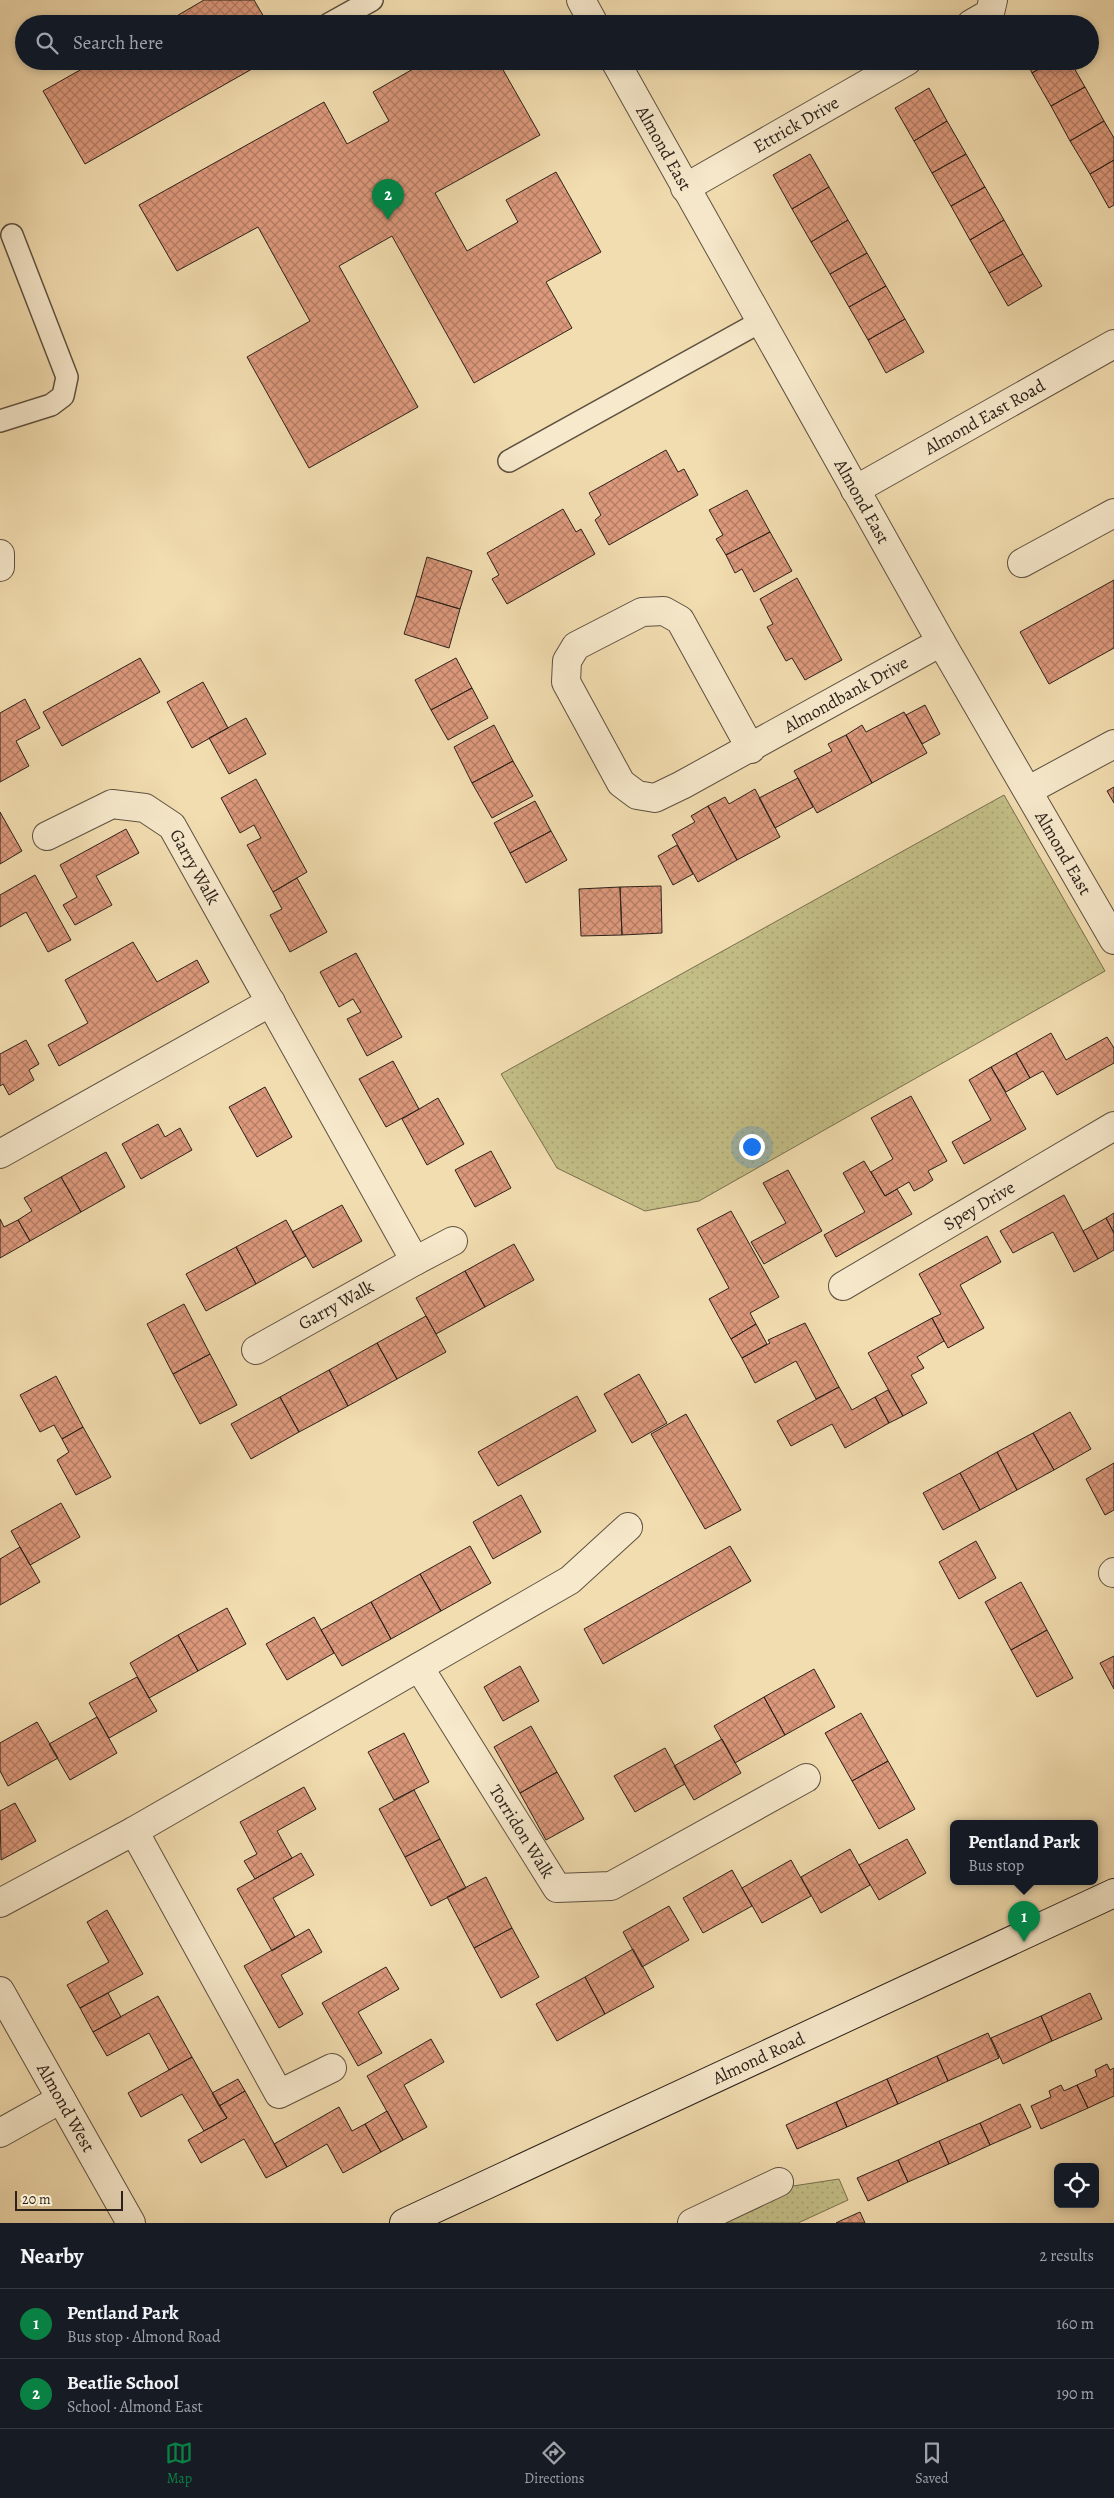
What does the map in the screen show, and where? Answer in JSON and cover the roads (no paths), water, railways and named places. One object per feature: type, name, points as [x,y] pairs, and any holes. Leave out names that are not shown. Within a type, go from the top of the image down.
[{"type":"street","points":[[581,0],[589,15]]},
{"type":"street","points":[[987,15],[990,13],[993,0]]},
{"type":"street","name":"Almond East","points":[[620,70],[941,642],[1029,790],[1114,940]]},
{"type":"street","name":"Ettrick Drive","points":[[685,188],[891,70]]},
{"type":"street","name":"Almond East Road","points":[[855,490],[1114,344]]},
{"type":"street","points":[[1022,563],[1114,513]]},
{"type":"street","points":[[0,554],[0,567]]},
{"type":"street","name":"Almondbank Drive","points":[[751,749],[680,620],[664,611],[642,612],[576,646],[567,661],[566,682],[621,783],[637,795],[655,798],[751,749],[941,642]]},
{"type":"street","points":[[1029,790],[1114,744]]},
{"type":"street","name":"Garry Walk","points":[[47,836],[112,804],[145,808],[172,826],[415,1261]]},
{"type":"street","points":[[0,1154],[270,1002]]},
{"type":"street","name":"Spey Drive","points":[[843,1286],[1114,1126]]},
{"type":"street","name":"Garry Walk","points":[[256,1350],[453,1241]]},
{"type":"street","points":[[0,1903],[134,1831],[570,1580],[628,1527]]},
{"type":"street","name":"Torridon Walk","points":[[419,1667],[557,1888],[611,1886],[806,1778]]},
{"type":"street","points":[[134,1831],[279,2094],[332,2068]]},
{"type":"street","name":"Almond Road","points":[[404,2223],[1114,1893]]},
{"type":"street","name":"Almond West","points":[[0,1991],[130,2223]]},
{"type":"street","points":[[0,2133],[61,2099]]},
{"type":"street","points":[[692,2223],[779,2182]]},
{"type":"lane","points":[[345,15],[372,0]]},
{"type":"lane","points":[[0,421],[51,405],[63,396],[67,377],[12,235]]},
{"type":"lane","points":[[509,461],[760,322]]},
{"type":"place","name":"Beatlie School","points":[[388,220]]},
{"type":"place","name":"Pentland Park","points":[[1024,1942]]}]
